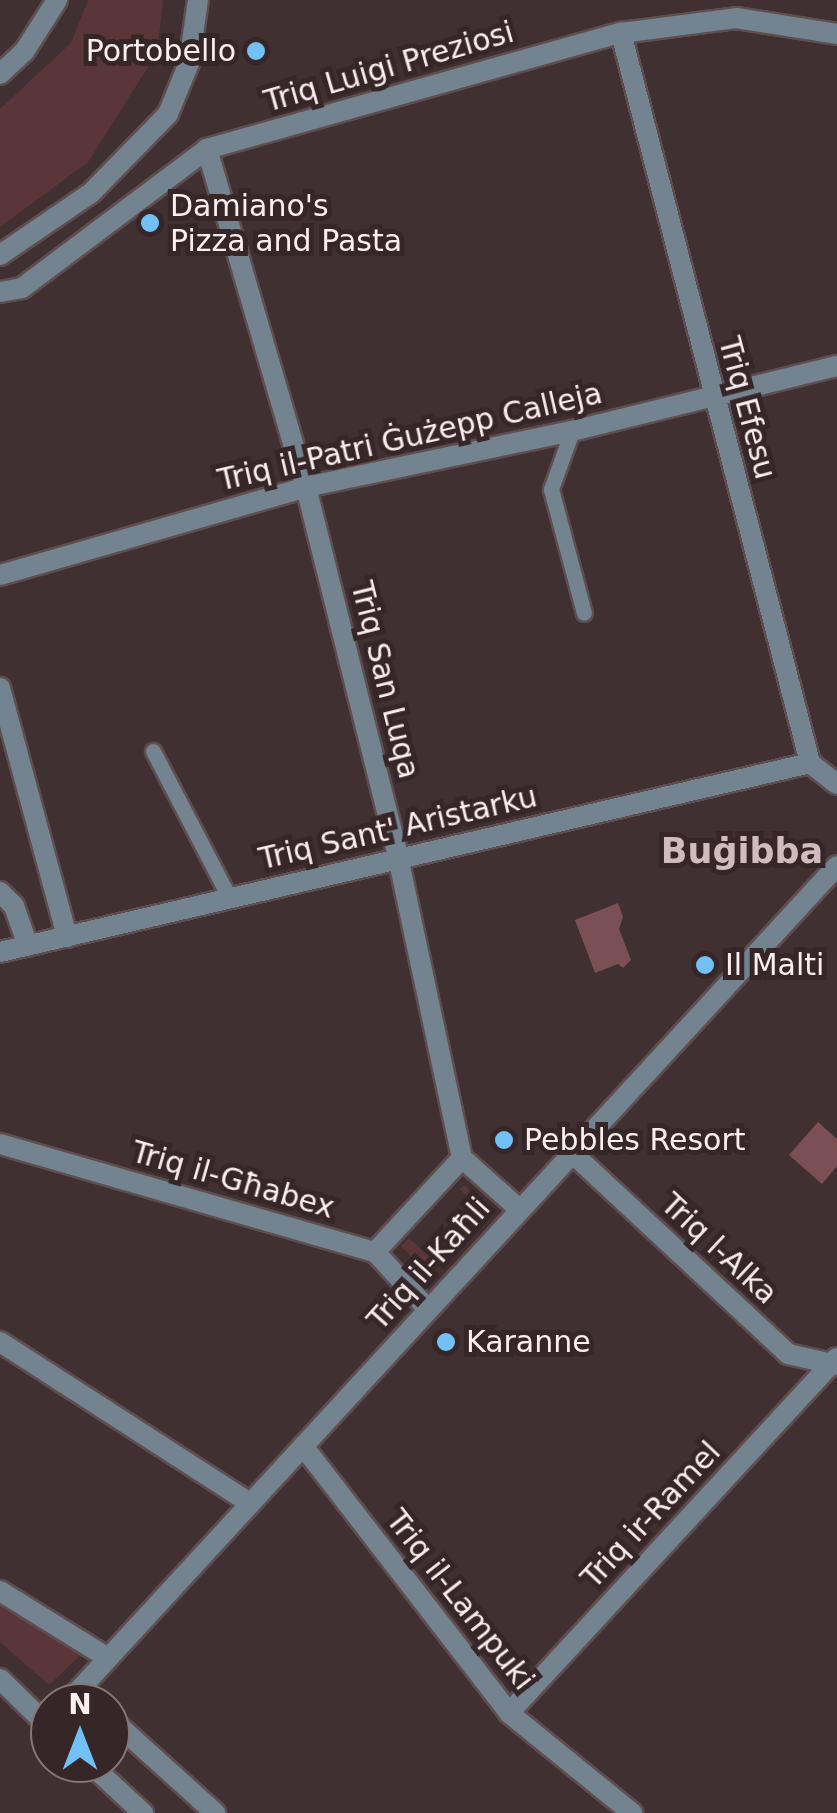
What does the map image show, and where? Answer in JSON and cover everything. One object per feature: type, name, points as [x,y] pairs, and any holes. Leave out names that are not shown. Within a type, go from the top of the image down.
[{"type":"street","points":[[0,74],[24,52],[57,0]]},
{"type":"street","points":[[0,255],[91,192],[168,114],[189,63],[198,0]]},
{"type":"street","name":"Triq Luigi Preziosi","points":[[0,292],[22,288],[207,148],[621,33],[736,18],[837,34]]},
{"type":"street","name":"Triq Efesu","points":[[621,33],[810,763]]},
{"type":"street","name":"Triq San Luqa","points":[[207,148],[306,487],[398,856],[462,1158]]},
{"type":"street","name":"Triq il-Patri Ġużepp Calleja","points":[[0,575],[306,487],[572,430],[837,366]]},
{"type":"street","points":[[0,688],[66,937]]},
{"type":"street","points":[[810,763],[837,784]]},
{"type":"street","name":"Triq Sant' Aristarku","points":[[0,952],[398,856],[810,763]]},
{"type":"street","name":"Triq il-Kaħli","points":[[91,1683],[108,1658],[837,866]]},
{"type":"street","points":[[0,892],[14,906],[28,946]]},
{"type":"street","name":"Triq il-Għabex","points":[[0,1144],[375,1252]]},
{"type":"street","name":"Triq l-Alka","points":[[572,1153],[788,1354],[835,1362]]},
{"type":"street","points":[[462,1158],[520,1210]]},
{"type":"street","name":"Triq il-Kaħli","points":[[375,1252],[462,1158]]},
{"type":"street","points":[[375,1252],[428,1310]]},
{"type":"street","points":[[0,1342],[250,1503]]},
{"type":"street","name":"Triq ir-Ramel","points":[[509,1713],[835,1362]]},
{"type":"street","name":"Triq il-Lampuki","points":[[303,1446],[509,1713],[632,1813]]},
{"type":"street","points":[[0,1591],[108,1658]]},
{"type":"street","points":[[0,1679],[30,1707]]},
{"type":"street","points":[[130,1736],[215,1813]]},
{"type":"street","points":[[111,1783],[143,1813]]},
{"type":"lane","points":[[572,430],[552,490],[584,613]]},
{"type":"lane","points":[[154,751],[230,899]]},
{"type":"shaded area","points":[[88,0],[163,0],[157,53],[88,162],[0,227],[0,109],[71,43]]},
{"type":"shaded area","points":[[618,903],[623,917],[619,929],[631,960],[623,968],[618,964],[595,973],[575,920]]},
{"type":"shaded area","points":[[818,1122],[837,1139],[837,1166],[822,1184],[789,1155]]},
{"type":"shaded area","points":[[464,1185],[486,1206],[425,1270],[401,1246],[409,1238],[428,1255],[476,1205],[460,1189]]},
{"type":"shaded area","points":[[0,1601],[83,1653],[47,1683],[0,1642]]},
{"type":"place","name":"Portobello","points":[[256,51]]},
{"type":"place","name":"Damiano's Pizza and Pasta","points":[[150,223]]},
{"type":"place","name":"Il Malti","points":[[705,965]]},
{"type":"place","name":"Pebbles Resort","points":[[504,1140]]},
{"type":"place","name":"Karanne","points":[[446,1342]]},
{"type":"district","name":"Buġibba","points":[[742,851]]}]
